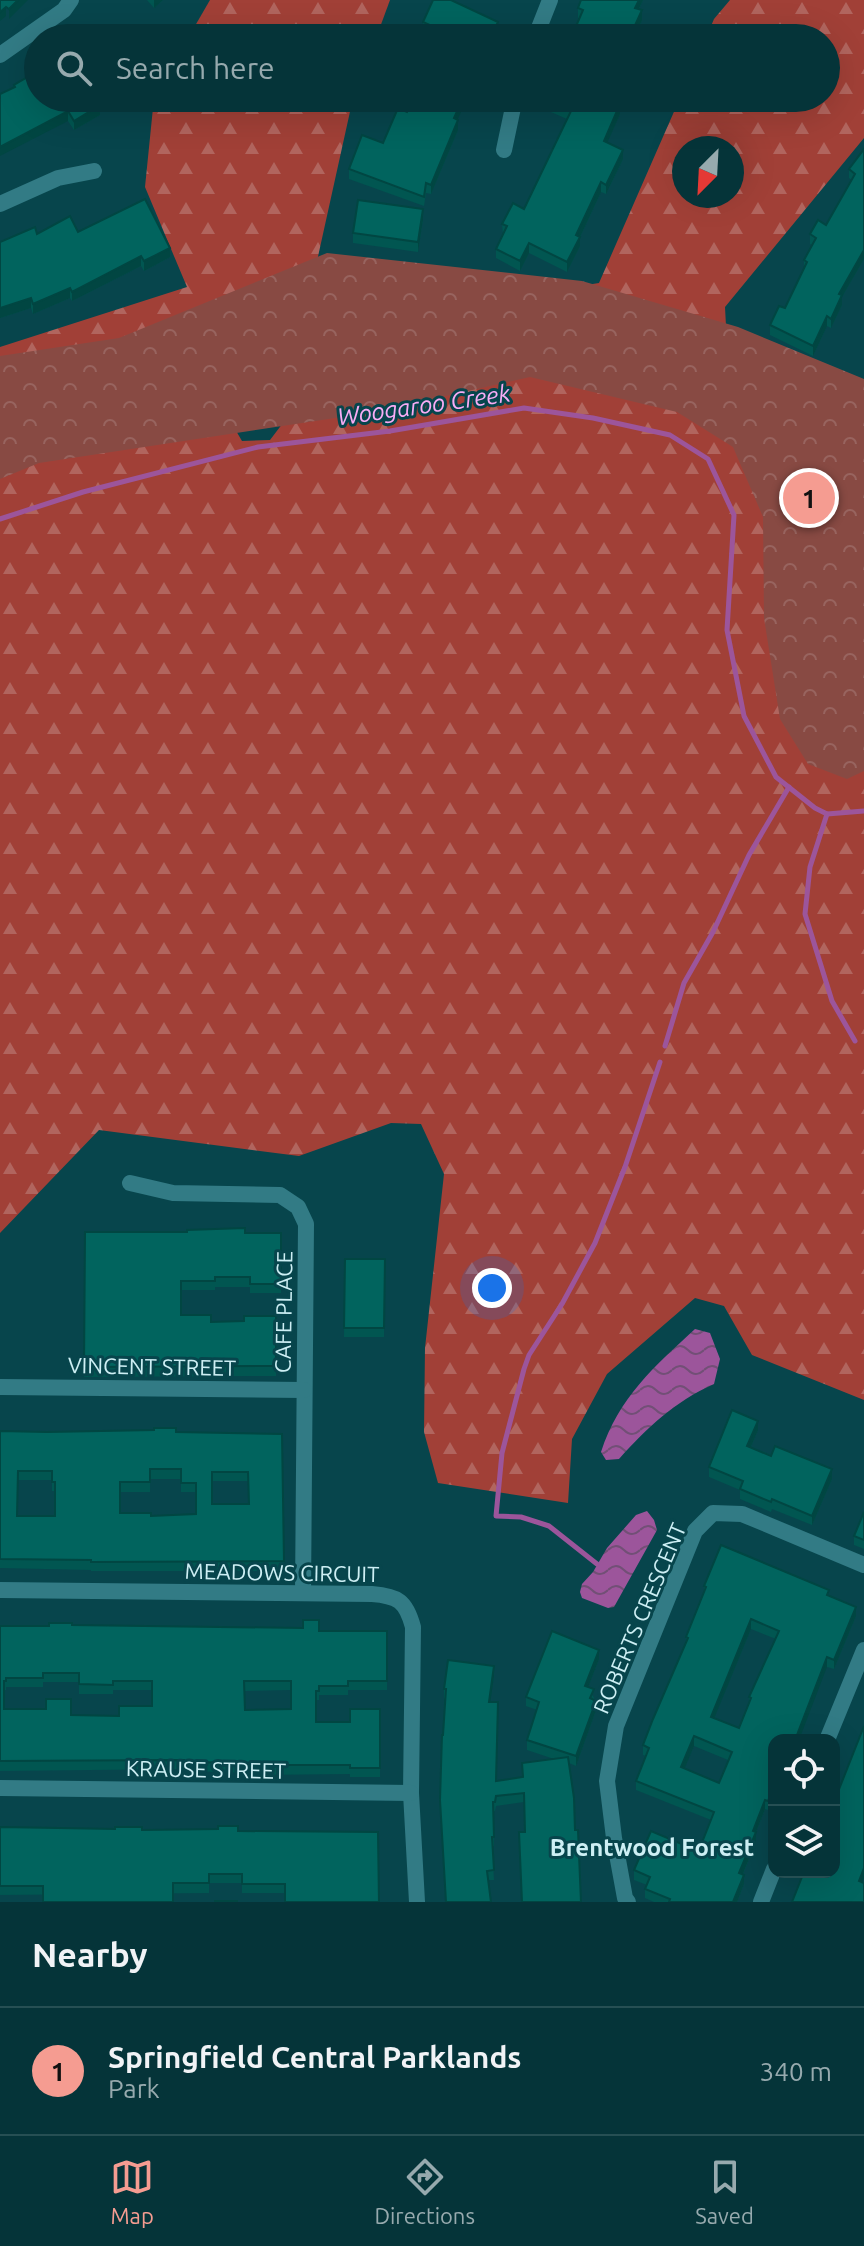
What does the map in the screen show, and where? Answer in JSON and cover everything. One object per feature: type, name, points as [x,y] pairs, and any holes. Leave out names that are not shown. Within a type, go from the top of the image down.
[{"type":"street","points":[[44,24],[64,10],[71,0]]},
{"type":"street","points":[[541,24],[550,0]]},
{"type":"street","points":[[0,55],[24,38]]},
{"type":"street","points":[[504,150],[512,112]]},
{"type":"street","points":[[0,204],[58,178],[94,171]]},
{"type":"street","name":"CAFE PLACE","points":[[130,1183],[173,1193],[280,1195],[298,1207],[306,1224],[303,1593]]},
{"type":"street","name":"VINCENT STREET","points":[[0,1387],[304,1390]]},
{"type":"street","name":"ROBERTS CRESCENT","points":[[628,1902],[614,1838],[607,1781],[616,1726],[695,1531],[713,1513],[742,1514],[864,1565]]},
{"type":"street","name":"MEADOWS CIRCUIT","points":[[0,1590],[389,1595],[407,1607],[413,1627],[411,1793],[417,1902]]},
{"type":"street","points":[[829,1734],[864,1650]]},
{"type":"street","name":"KRAUSE STREET","points":[[0,1788],[411,1793]]},
{"type":"street","points":[[761,1902],[770,1878]]},
{"type":"green space","points":[[210,0],[390,0],[381,24],[196,24]]},
{"type":"green space","points":[[730,0],[864,0],[864,138],[725,307],[728,365],[864,430],[864,1400],[752,1355],[724,1306],[695,1298],[607,1374],[572,1439],[568,1503],[438,1483],[424,1432],[425,1348],[444,1174],[421,1124],[391,1123],[299,1156],[99,1130],[0,1233],[0,347],[187,287],[145,187],[153,112],[350,112],[302,329],[228,417],[242,441],[270,440],[337,352],[410,313],[599,283],[674,112],[840,112],[840,24],[712,24]]},
{"type":"green space","points":[[327,253],[582,281],[738,327],[864,379],[864,771],[847,779],[808,764],[780,719],[764,618],[763,517],[733,447],[677,412],[530,377],[375,412],[39,463],[0,479],[0,356],[119,338]]},
{"type":"water","points":[[695,1329],[710,1333],[720,1359],[714,1384],[662,1416],[619,1459],[606,1460],[601,1452],[628,1399],[652,1370]]},
{"type":"water","points":[[647,1511],[657,1530],[614,1607],[608,1608],[582,1598],[582,1584],[607,1548],[636,1515]]},
{"type":"building","points":[[0,0],[18,0],[9,9],[6,7],[0,12]]},
{"type":"building","points":[[433,0],[451,0],[498,22],[427,24],[423,22]]},
{"type":"building","points":[[581,0],[639,0],[635,8],[642,10],[636,24],[577,24],[583,10],[578,8]]},
{"type":"building","points":[[24,79],[24,112],[66,112],[0,147],[0,94]]},
{"type":"building","points":[[69,112],[89,112],[74,121]]},
{"type":"building","points":[[396,112],[457,112],[454,118],[458,120],[431,185],[426,183],[424,197],[349,169],[362,135],[383,143]]},
{"type":"building","points":[[571,112],[617,112],[604,141],[623,150],[606,185],[601,182],[567,262],[529,243],[520,261],[496,249],[507,226],[502,224],[513,203],[524,209]]},
{"type":"building","points":[[864,149],[864,250],[839,294],[842,295],[831,319],[827,316],[813,346],[770,325],[779,306],[785,308],[807,262],[804,260],[816,238],[810,234],[818,220],[826,225],[855,174],[849,169]]},
{"type":"building","points":[[145,199],[170,248],[144,261],[141,256],[72,292],[70,288],[33,304],[31,298],[0,308],[0,242],[35,227],[37,234],[70,216],[78,232]]},
{"type":"building","points":[[358,200],[423,209],[418,242],[353,233]]},
{"type":"building","points":[[245,1228],[245,1233],[281,1233],[281,1284],[250,1284],[250,1277],[181,1281],[181,1315],[211,1315],[211,1322],[244,1321],[244,1316],[276,1316],[276,1366],[84,1367],[85,1232],[187,1232]]},
{"type":"building","points":[[345,1259],[385,1259],[384,1328],[344,1328]]},
{"type":"building","points":[[732,1410],[758,1421],[747,1446],[771,1456],[775,1446],[832,1469],[812,1516],[740,1489],[743,1481],[709,1467]]},
{"type":"building","points":[[176,1428],[176,1432],[282,1434],[284,1561],[0,1559],[0,1431]],"holes":[[[150,1469],[181,1469],[181,1483],[196,1483],[196,1514],[151,1516],[151,1513],[120,1513],[120,1482],[150,1482]],[[18,1471],[52,1471],[55,1516],[17,1516]],[[212,1472],[248,1472],[249,1504],[212,1504]]]},
{"type":"building","points":[[864,1512],[864,1540],[854,1536]]},
{"type":"building","points":[[721,1545],[829,1590],[827,1595],[856,1607],[834,1660],[827,1657],[797,1734],[768,1734],[768,1801],[765,1800],[753,1831],[756,1832],[739,1873],[744,1875],[733,1902],[669,1902],[670,1899],[645,1889],[650,1877],[634,1870],[651,1831],[691,1848],[694,1842],[701,1845],[714,1812],[636,1781],[649,1748],[643,1745]],"holes":[[[751,1619],[779,1631],[749,1697],[739,1728],[711,1717]],[[694,1736],[732,1752],[719,1783],[681,1767]]]},
{"type":"building","points":[[303,1620],[319,1620],[319,1631],[387,1631],[387,1681],[348,1681],[348,1686],[319,1686],[319,1691],[316,1691],[316,1722],[350,1722],[350,1709],[380,1709],[380,1768],[184,1760],[0,1761],[0,1626],[72,1623],[303,1628]],"holes":[[[43,1673],[79,1673],[79,1684],[152,1681],[152,1706],[119,1706],[119,1716],[71,1715],[71,1699],[46,1699],[46,1709],[4,1709],[6,1678],[43,1678]],[[244,1681],[291,1681],[291,1709],[245,1710]]]},
{"type":"building","points":[[552,1631],[599,1650],[585,1686],[594,1689],[590,1698],[596,1701],[576,1756],[527,1740],[539,1702],[526,1697]]},
{"type":"building","points":[[448,1660],[494,1666],[489,1702],[498,1702],[496,1781],[523,1777],[522,1763],[568,1757],[575,1830],[578,1830],[581,1902],[522,1902],[519,1832],[525,1832],[524,1793],[496,1796],[493,1802],[494,1870],[487,1871],[491,1902],[446,1902],[440,1800]]},
{"type":"building","points":[[864,1726],[864,1868],[859,1881],[864,1883],[864,1902],[792,1902],[802,1878],[840,1878],[840,1787]]},
{"type":"building","points":[[218,1826],[238,1826],[238,1831],[378,1832],[379,1902],[285,1902],[285,1884],[242,1884],[242,1874],[209,1874],[209,1883],[173,1883],[173,1902],[43,1902],[43,1886],[0,1886],[0,1827],[142,1827],[142,1830],[218,1829]]},
{"type":"waterway","name":"Woogaroo Creek","points":[[0,519],[83,492],[258,447],[390,431],[524,408],[593,418],[670,435],[708,459],[734,515],[727,630],[744,716],[776,777],[815,808],[827,814],[864,811]]},
{"type":"waterway","points":[[665,1046],[684,983],[713,932],[749,855],[789,787]]},
{"type":"waterway","points":[[827,814],[810,867],[805,914],[832,1001],[855,1041]]},
{"type":"waterway","points":[[597,1564],[549,1526],[521,1517],[496,1516],[502,1453],[529,1355],[562,1304],[595,1243],[625,1167],[660,1062]]},
{"type":"place","name":"Springfield Central Parklands","points":[[809,498]]},
{"type":"district","name":"Brentwood Forest","points":[[652,1847]]}]
